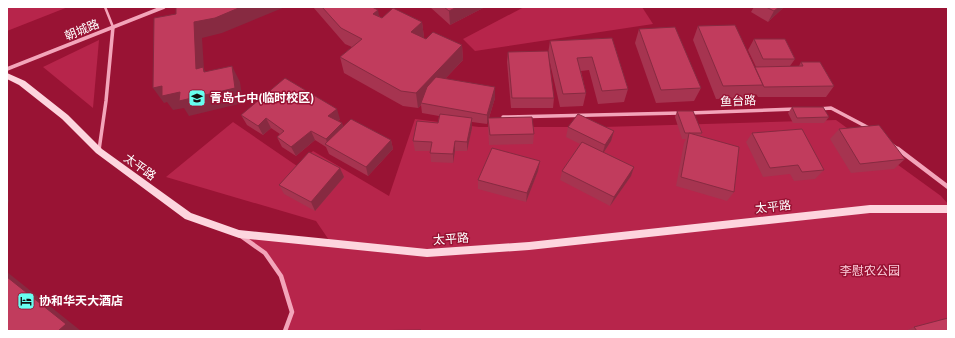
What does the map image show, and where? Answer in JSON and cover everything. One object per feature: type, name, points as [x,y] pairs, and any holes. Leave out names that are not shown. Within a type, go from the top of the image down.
[{"type":"main road","name":"太平路","points":[[7,76],[22,83],[65,117],[100,151],[188,216],[239,234],[427,253],[529,246],[870,209],[948,209]]},
{"type":"street","name":"朝城路","points":[[7,69],[164,7]]},
{"type":"street","points":[[100,151],[113,27]]},
{"type":"street","points":[[816,109],[831,108],[873,130]]},
{"type":"street","name":"鱼台路","points":[[503,117],[801,109]]},
{"type":"street","points":[[890,144],[948,187]]},
{"type":"street","points":[[239,234],[265,252],[281,276],[292,312],[285,331]]},
{"type":"lane","points":[[105,7],[113,27]]},
{"type":"green space","points":[[7,7],[68,7],[7,31]]},
{"type":"green space","points":[[524,7],[642,7],[653,24],[475,51],[463,39]]},
{"type":"green space","points":[[99,40],[93,108],[43,67]]},
{"type":"green space","name":"李慰农公园","points":[[415,119],[479,127],[603,127],[836,120],[941,196],[948,204],[948,331],[285,331],[292,312],[281,276],[265,253],[239,234],[331,243],[316,221],[166,177],[233,122],[297,166],[313,151],[389,196]]},
{"type":"building","points":[[176,7],[241,7],[215,18],[194,22],[196,69],[203,67],[204,72],[232,66],[235,88],[179,101],[180,92],[162,96],[162,86],[153,88],[154,18],[176,14]]},
{"type":"building","points":[[322,7],[372,7],[378,10],[373,14],[382,18],[393,8],[422,22],[411,32],[426,39],[433,32],[462,45],[416,93],[401,91],[340,57],[362,39],[341,28]]},
{"type":"building","points":[[444,7],[457,7],[449,11]]},
{"type":"building","points":[[766,7],[779,7],[774,11]]},
{"type":"building","points":[[735,25],[763,85],[723,86],[698,26]]},
{"type":"building","points":[[675,27],[701,88],[661,90],[639,29]]},
{"type":"building","points":[[612,38],[628,89],[602,91],[592,57],[577,58],[586,93],[563,94],[550,41]]},
{"type":"building","points":[[754,39],[785,39],[795,59],[763,59]]},
{"type":"building","points":[[548,51],[554,98],[512,98],[508,52]]},
{"type":"building","points":[[801,62],[820,62],[834,86],[764,87],[755,67],[803,66]]},
{"type":"building","points":[[436,77],[495,87],[487,115],[421,103],[427,87]]},
{"type":"building","points":[[285,78],[337,109],[328,116],[342,123],[326,139],[311,131],[291,147],[277,137],[284,131],[266,118],[258,126],[241,115]]},
{"type":"building","points":[[792,107],[823,107],[829,117],[797,118]]},
{"type":"building","points":[[677,111],[693,111],[702,133],[685,133]]},
{"type":"building","points":[[440,114],[472,118],[467,142],[455,141],[453,154],[430,153],[432,142],[413,141],[417,121],[438,123]]},
{"type":"building","points":[[578,114],[614,131],[605,145],[568,127]]},
{"type":"building","points":[[532,117],[534,134],[490,135],[488,118]]},
{"type":"building","points":[[351,119],[391,140],[366,167],[325,144]]},
{"type":"building","points":[[879,125],[905,159],[860,164],[839,129]]},
{"type":"building","points":[[802,129],[824,170],[802,172],[798,165],[770,168],[752,133]]},
{"type":"building","points":[[689,133],[739,147],[734,192],[681,177]]},
{"type":"building","points":[[582,142],[634,167],[614,197],[562,171]]},
{"type":"building","points":[[492,148],[540,161],[527,193],[478,180]]},
{"type":"building","points":[[309,152],[340,168],[311,202],[279,185]]},
{"type":"building","name":"协和华天大酒店","points":[[7,277],[66,324],[58,331],[7,331]]},
{"type":"building","points":[[948,318],[948,331],[917,331],[914,327]]},
{"type":"building","points":[[421,330],[421,331],[353,331]]},
{"type":"place","name":"青岛七中(临时校区)","points":[[197,98]]},
{"type":"place","name":"协和华天大酒店","points":[[26,301]]}]
